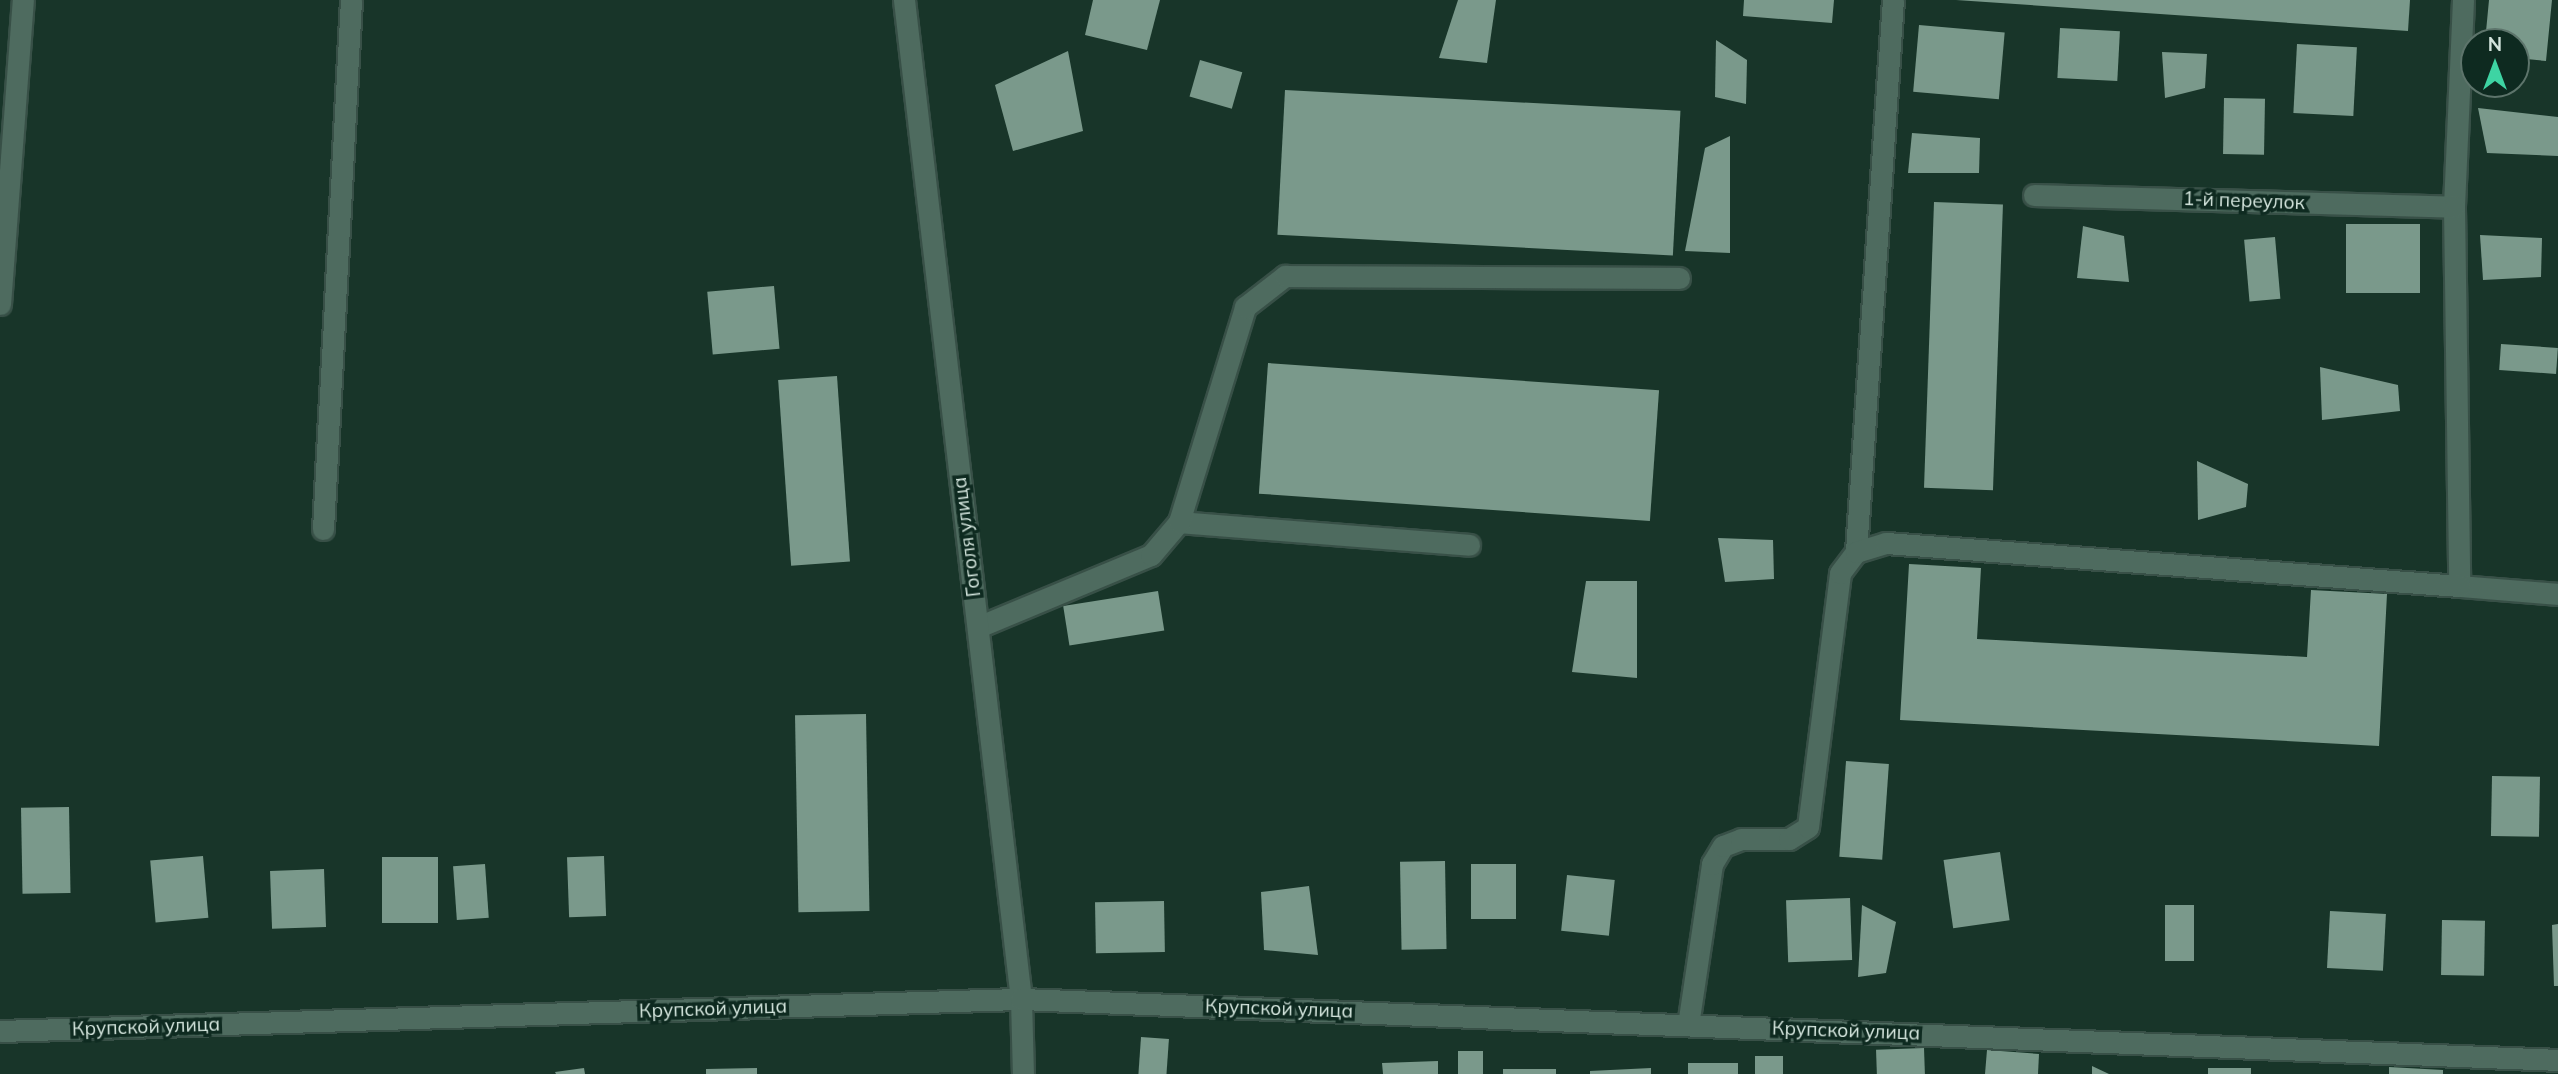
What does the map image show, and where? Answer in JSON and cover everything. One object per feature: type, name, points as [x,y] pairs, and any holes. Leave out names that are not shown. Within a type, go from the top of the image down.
[{"type":"street","points":[[0,304],[23,0]]},
{"type":"street","points":[[323,529],[351,0]]},
{"type":"street","name":"Гоголя улица","points":[[904,0],[1021,999],[1023,1074]]},
{"type":"street","points":[[1688,1025],[1712,864],[1724,846],[1741,839],[1790,839],[1808,827],[1840,573],[1856,552],[1893,0]]},
{"type":"street","points":[[2459,586],[2454,207],[2463,0]]},
{"type":"street","name":"1-й переулок","points":[[2034,195],[2454,207]]},
{"type":"street","points":[[978,627],[1151,555],[1179,522],[1245,307],[1285,276],[1679,278]]},
{"type":"street","points":[[1179,522],[1469,545]]},
{"type":"street","points":[[1856,552],[1886,543],[2558,594]]},
{"type":"street","name":"Крупской улица","points":[[0,1031],[1021,999],[2558,1060]]},
{"type":"building","points":[[1093,0],[1160,0],[1147,50],[1085,35]]},
{"type":"building","points":[[1458,0],[1496,0],[1487,63],[1439,58]]},
{"type":"building","points":[[1744,0],[1834,0],[1832,23],[1743,16]]},
{"type":"building","points":[[1956,0],[2410,0],[2408,31]]},
{"type":"building","points":[[2489,0],[2552,0],[2546,61],[2530,59],[2530,28],[2486,28]]},
{"type":"building","points":[[1919,25],[2005,32],[1999,99],[1913,92]]},
{"type":"building","points":[[2060,28],[2120,31],[2117,81],[2057,78]]},
{"type":"building","points":[[1716,40],[1747,60],[1746,104],[1715,97]]},
{"type":"building","points":[[2297,44],[2357,47],[2353,116],[2293,113]]},
{"type":"building","points":[[1068,51],[1083,131],[1013,151],[995,85]]},
{"type":"building","points":[[2162,52],[2207,54],[2205,88],[2165,98]]},
{"type":"building","points":[[1200,60],[1242,72],[1232,109],[1190,97]]},
{"type":"building","points":[[1285,90],[1680,111],[1673,256],[1277,235]]},
{"type":"building","points":[[2224,98],[2265,99],[2264,155],[2223,154]]},
{"type":"building","points":[[2478,108],[2558,117],[2558,156],[2487,153]]},
{"type":"building","points":[[1912,133],[1980,138],[1979,173],[1908,173]]},
{"type":"building","points":[[1730,136],[1730,253],[1685,251],[1705,148]]},
{"type":"building","points":[[1934,202],[2003,204],[1993,490],[1924,488]]},
{"type":"building","points":[[2346,224],[2420,224],[2420,293],[2346,293]]},
{"type":"building","points":[[2083,226],[2124,236],[2129,282],[2077,278]]},
{"type":"building","points":[[2480,235],[2542,238],[2541,277],[2483,280]]},
{"type":"building","points":[[2275,237],[2280,299],[2250,301],[2244,240]]},
{"type":"building","points":[[774,286],[779,349],[713,355],[707,292]]},
{"type":"building","points":[[2501,344],[2558,348],[2556,374],[2499,370]]},
{"type":"building","points":[[1268,363],[1659,390],[1650,521],[1259,494]]},
{"type":"building","points":[[2320,367],[2398,385],[2400,411],[2322,420]]},
{"type":"building","points":[[837,376],[850,562],[791,566],[778,380]]},
{"type":"building","points":[[2197,461],[2248,484],[2246,507],[2198,520]]},
{"type":"building","points":[[1718,538],[1773,540],[1774,579],[1725,582]]},
{"type":"building","points":[[1909,564],[1981,568],[1977,639],[2307,657],[2311,590],[2387,594],[2379,746],[1900,720]]},
{"type":"building","points":[[1586,581],[1637,581],[1637,678],[1572,672]]},
{"type":"building","points":[[1158,591],[1164,631],[1069,646],[1063,606]]},
{"type":"building","points":[[866,714],[869,911],[798,912],[795,715]]},
{"type":"building","points":[[1846,761],[1889,764],[1882,860],[1839,857]]},
{"type":"building","points":[[2492,776],[2540,777],[2539,837],[2491,836]]},
{"type":"building","points":[[69,807],[71,893],[23,894],[21,808]]},
{"type":"building","points":[[2000,852],[2010,920],[1953,928],[1944,860]]},
{"type":"building","points":[[203,856],[208,918],[156,922],[150,861]]},
{"type":"building","points":[[604,856],[606,916],[569,917],[567,857]]},
{"type":"building","points":[[382,857],[438,857],[438,923],[382,923]]},
{"type":"building","points":[[1445,861],[1447,949],[1402,950],[1400,862]]},
{"type":"building","points":[[485,864],[489,918],[457,920],[453,866]]},
{"type":"building","points":[[1471,864],[1516,864],[1516,919],[1471,919]]},
{"type":"building","points":[[324,869],[326,927],[272,929],[270,871]]},
{"type":"building","points":[[1567,875],[1615,880],[1609,936],[1561,931]]},
{"type":"building","points":[[1309,886],[1318,955],[1264,950],[1261,892]]},
{"type":"building","points":[[1850,898],[1852,960],[1788,962],[1786,900]]},
{"type":"building","points":[[1164,901],[1165,952],[1096,953],[1095,902]]},
{"type":"building","points":[[1862,905],[1896,922],[1886,973],[1858,977]]},
{"type":"building","points":[[2165,905],[2194,905],[2194,961],[2165,961]]},
{"type":"building","points":[[2330,911],[2386,914],[2383,971],[2327,968]]},
{"type":"building","points":[[2442,920],[2485,921],[2484,976],[2441,975]]},
{"type":"building","points":[[2558,924],[2558,986],[2554,986],[2552,925]]},
{"type":"building","points":[[1141,1037],[1169,1039],[1166,1074],[1138,1074]]},
{"type":"building","points":[[1924,1048],[1925,1074],[1877,1074],[1876,1050]]},
{"type":"building","points":[[1987,1050],[2039,1054],[2038,1074],[1985,1074]]},
{"type":"building","points":[[1458,1051],[1483,1051],[1483,1074],[1458,1074]]},
{"type":"building","points":[[1755,1056],[1783,1056],[1783,1074],[1755,1074]]},
{"type":"building","points":[[1438,1061],[1438,1074],[1383,1074],[1382,1063]]},
{"type":"building","points":[[1688,1063],[1738,1063],[1738,1074],[1688,1074]]},
{"type":"building","points":[[2092,1066],[2109,1074],[2092,1074]]},
{"type":"building","points":[[2389,1067],[2443,1070],[2443,1074],[2389,1074]]},
{"type":"building","points":[[584,1068],[585,1074],[555,1072]]},
{"type":"building","points":[[757,1068],[757,1074],[706,1074],[706,1069]]},
{"type":"building","points":[[1651,1068],[1651,1074],[1590,1074],[1590,1071]]},
{"type":"building","points":[[2208,1068],[2251,1068],[2251,1074],[2208,1074]]},
{"type":"building","points":[[1503,1069],[1556,1069],[1556,1074],[1503,1074]]}]
